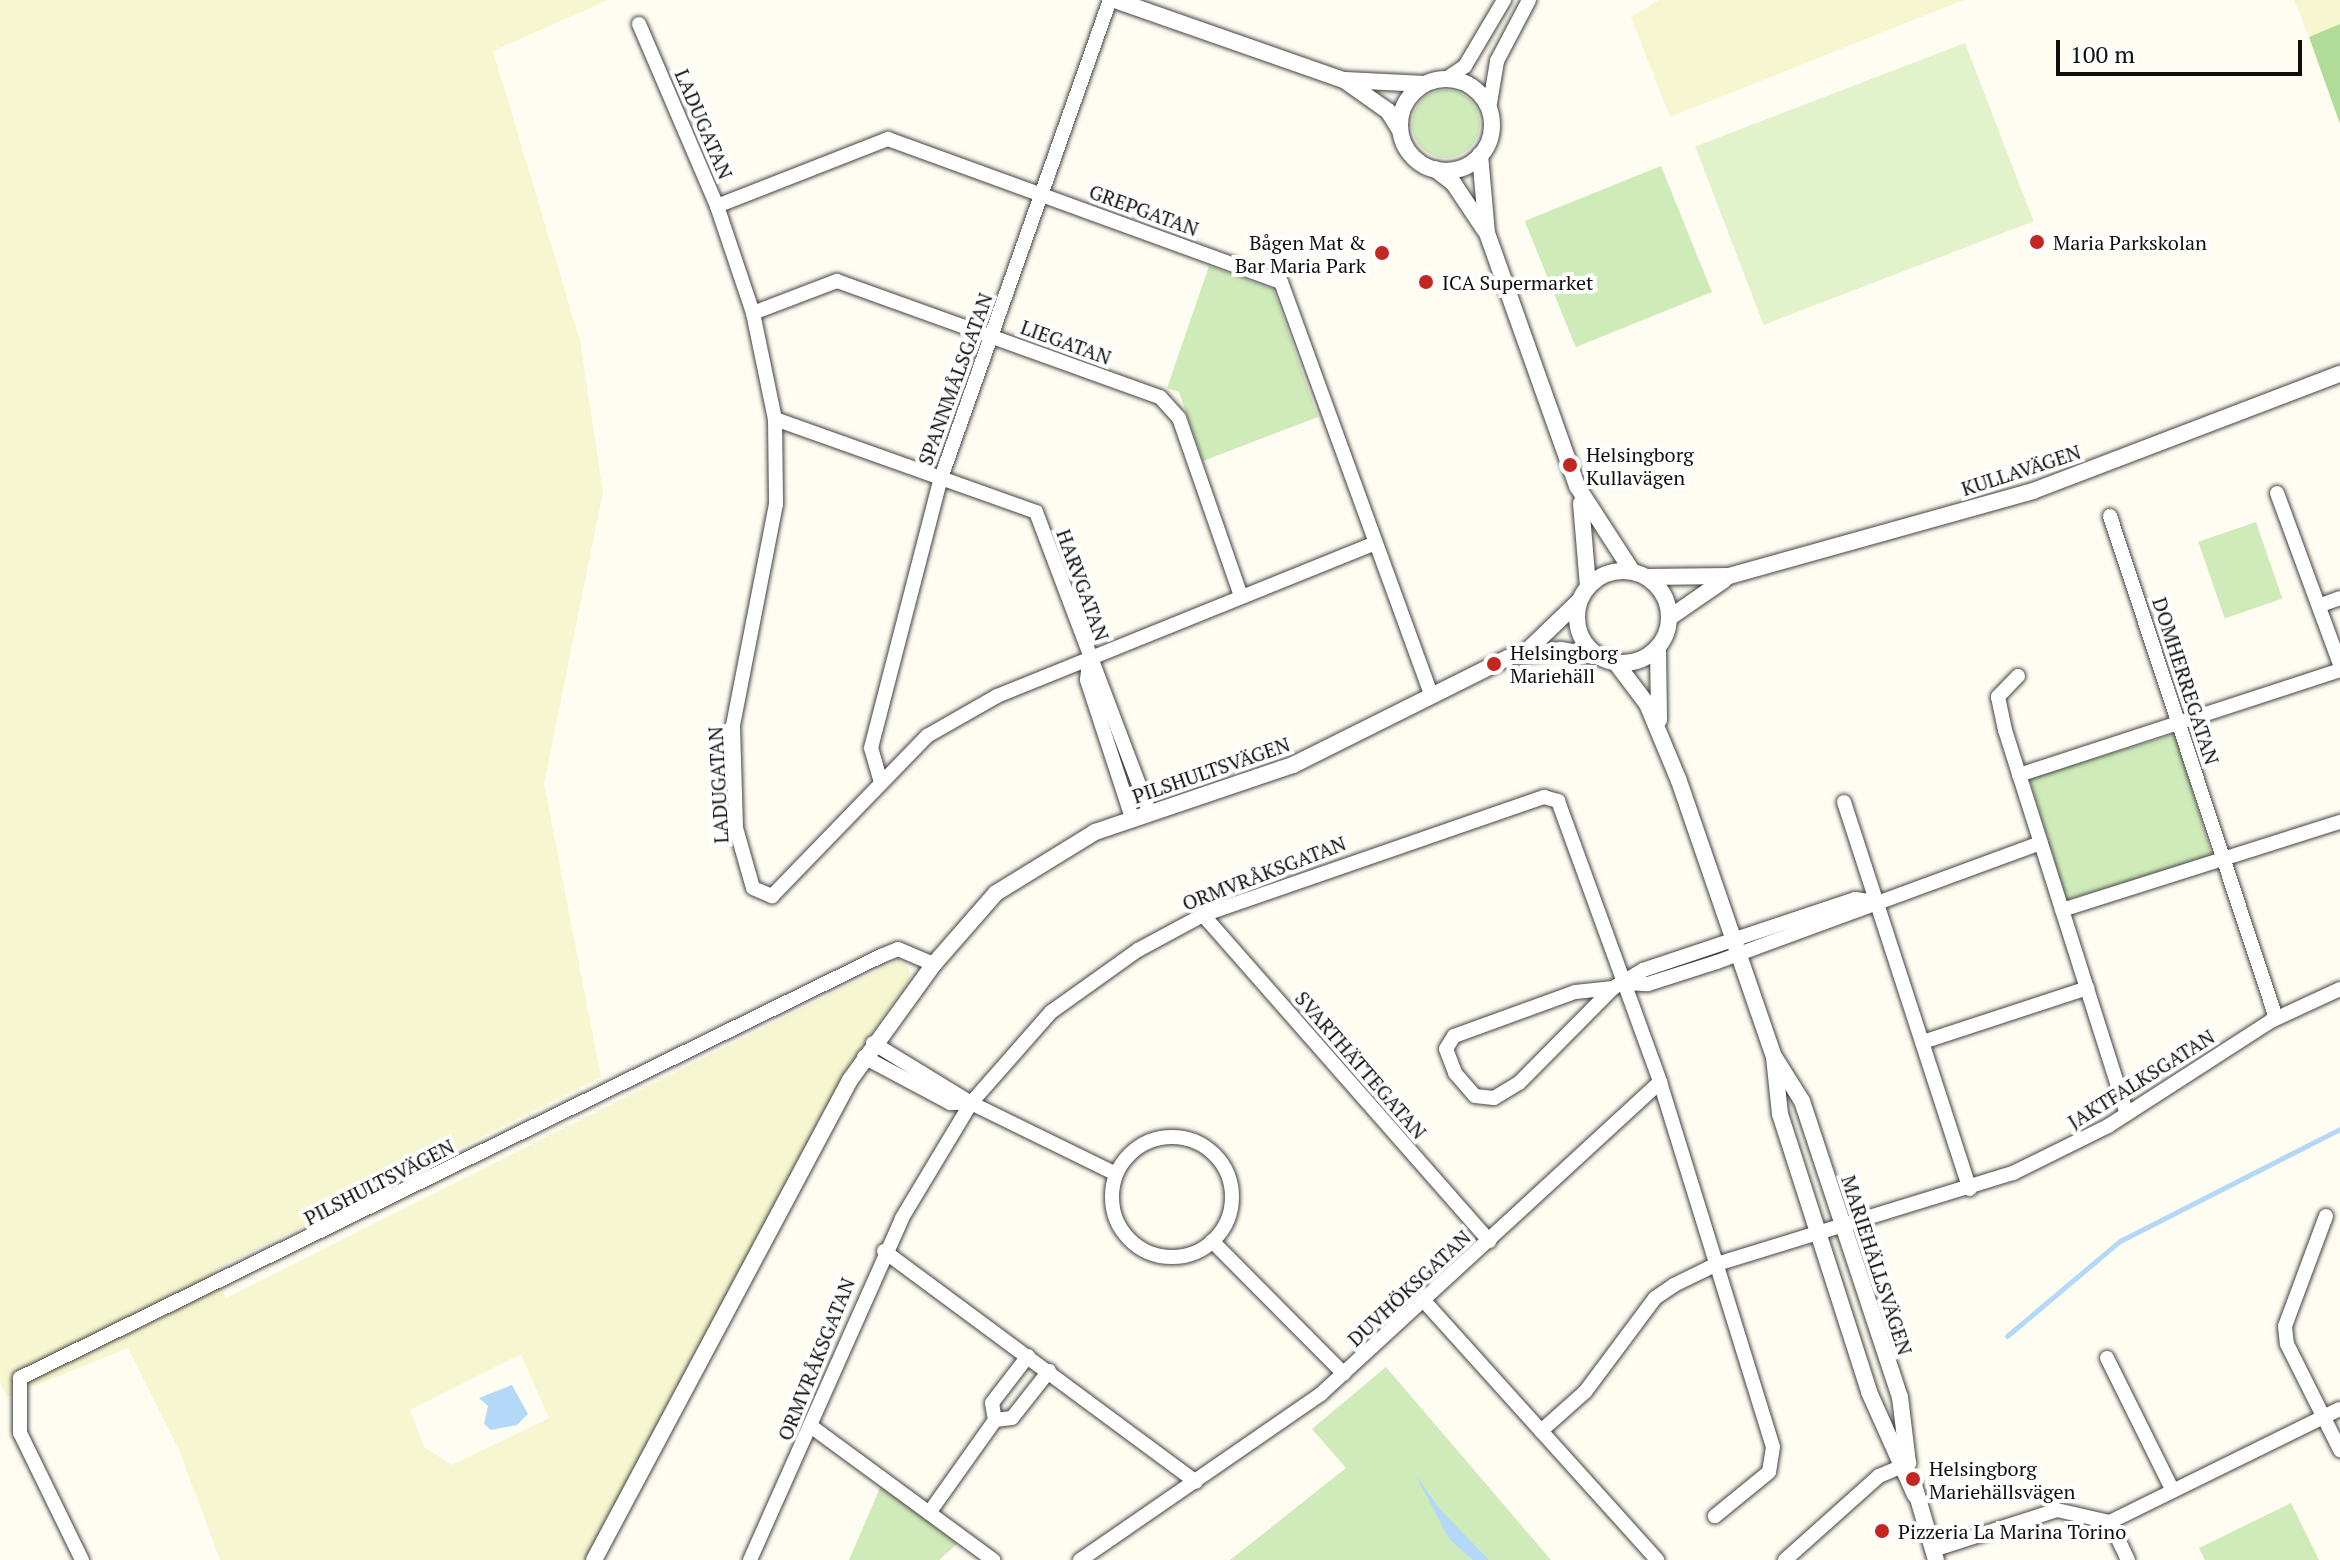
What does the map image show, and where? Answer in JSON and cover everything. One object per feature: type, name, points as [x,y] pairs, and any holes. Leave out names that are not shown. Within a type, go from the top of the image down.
[{"type":"street","points":[[1344,80],[1425,84],[1446,79],[1465,66],[1504,0]]},
{"type":"street","points":[[1487,233],[1480,155],[1492,125],[1489,109],[1497,61],[1529,0]]},
{"type":"street","points":[[1121,1],[1344,80],[1388,111],[1415,159],[1454,184],[1487,233],[1577,486],[1584,593],[1579,632],[1607,660],[1641,660],[1658,647],[1669,618],[1665,598],[1640,574],[1577,486]]},
{"type":"street","name":"SPANNMÅLSGATAN","points":[[880,779],[871,748],[941,478],[1043,193],[1121,1]]},
{"type":"street","name":"LADUGATAN","points":[[639,24],[717,206],[753,313],[775,419],[776,504],[733,726],[736,828],[753,888],[772,896],[880,779],[927,736],[997,696],[1374,544]]},
{"type":"street","points":[[1446,79],[1472,87],[1489,109]]},
{"type":"street","points":[[1400,130],[1408,98],[1425,84]]},
{"type":"street","name":"GREPGATAN","points":[[717,206],[888,139],[1281,282],[1431,694]]},
{"type":"street","points":[[1435,169],[1459,169],[1480,155]]},
{"type":"street","name":"LIEGATAN","points":[[753,313],[837,281],[1172,404],[1241,596]]},
{"type":"street","name":"KULLAVÄGEN","points":[[2318,379],[2340,366]]},
{"type":"street","name":"KULLAVÄGEN","points":[[1640,574],[1729,576],[1997,501],[2318,379],[2340,374]]},
{"type":"street","name":"HARVGATAN","points":[[775,419],[1036,512],[1089,661],[1101,674],[1150,813]]},
{"type":"street","points":[[2019,775],[2340,667],[2321,605],[2277,493]]},
{"type":"street","name":"DOMHERREGATAN","points":[[2110,516],[2276,1018]]},
{"type":"street","points":[[1584,593],[1612,572],[1640,574]]},
{"type":"street","name":"KULLAVÄGEN","points":[[1669,618],[1729,576]]},
{"type":"street","name":"PILSHULTSVÄGEN","points":[[594,1560],[869,1050],[934,964],[981,909],[1027,869],[1132,818],[1293,765],[1431,694],[1527,651],[1584,593]]},
{"type":"street","points":[[2321,605],[2340,598]]},
{"type":"street","name":"MARIEHÄLLSVÄGEN","points":[[1658,647],[1660,730]]},
{"type":"street","name":"PILSHULTSVÄGEN","points":[[1527,651],[1607,660]]},
{"type":"street","name":"MARIEHÄLLSVÄGEN","points":[[1607,660],[1660,730],[1774,1057],[1780,1114],[1935,1555]]},
{"type":"street","name":"HARVGATAN","points":[[1089,661],[1087,680],[1132,818]]},
{"type":"street","points":[[2018,676],[1998,697],[2019,775],[2127,1114]]},
{"type":"street","name":"ORMVRÅKSGATAN","points":[[750,1560],[812,1427],[884,1251],[971,1103],[1026,1036],[1082,986],[1203,915],[1544,797],[1565,808],[1620,985]]},
{"type":"street","points":[[1844,802],[1970,1189]]},
{"type":"street","points":[[2062,910],[2340,822]]},
{"type":"street","points":[[1620,985],[1575,992],[1454,1036],[1446,1049],[1455,1073],[1483,1099],[1507,1092],[1620,985],[1643,970],[1737,946],[1855,899],[1876,902],[2041,843]]},
{"type":"street","name":"SVARTHÄTTEGATAN","points":[[1203,915],[1489,1241]]},
{"type":"street","name":"PILSHULTSVÄGEN","points":[[82,1560],[20,1433],[20,1378],[881,956],[898,949],[934,964]]},
{"type":"street","points":[[1620,985],[1660,1082],[1774,1460],[1769,1472],[1715,1516]]},
{"type":"street","points":[[1923,1042],[2087,988]]},
{"type":"street","name":"JAKTFALKSGATAN","points":[[1541,1431],[1603,1371],[1655,1298],[1717,1264],[1970,1189],[2069,1147],[2127,1114],[2276,1018],[2340,989]]},
{"type":"street","points":[[869,1050],[1116,1174]]},
{"type":"street","name":"MARIEHÄLLSVÄGEN","points":[[1774,1057],[1802,1101],[1900,1397],[1904,1465]]},
{"type":"street","name":"DUVHÖKSGATAN","points":[[1080,1560],[1196,1482],[1344,1374],[1660,1082]]},
{"type":"street","points":[[1164,1137],[1189,1139],[1211,1151],[1226,1172],[1232,1196],[1227,1221],[1212,1241],[1186,1255],[1142,1249],[1114,1214],[1116,1174],[1130,1153],[1164,1137]]},
{"type":"street","points":[[2326,1216],[2285,1326],[2287,1344],[2340,1450]]},
{"type":"street","points":[[1212,1241],[1344,1374]]},
{"type":"street","points":[[884,1251],[1196,1482]]},
{"type":"street","points":[[1425,1302],[1657,1560]]},
{"type":"street","points":[[929,1513],[995,1420],[992,1403],[1028,1356]]},
{"type":"street","points":[[2107,1358],[2173,1491]]},
{"type":"street","points":[[995,1420],[1012,1418],[1049,1371]]},
{"type":"street","points":[[1935,1555],[2057,1510],[2110,1522],[2340,1409]]},
{"type":"street","points":[[812,1427],[993,1560]]},
{"type":"street","points":[[1785,1560],[1879,1476],[1904,1465]]},
{"type":"street","points":[[2110,1522],[2128,1560]]},
{"type":"street","points":[[1799,1548],[1809,1560]]},
{"type":"green space","points":[[0,0],[608,0],[493,51],[580,341],[603,492],[544,784],[601,1077],[213,1271],[226,1298],[899,960],[909,968],[910,981],[866,1039],[585,1560],[220,1560],[179,1450],[128,1348],[7,1397],[0,1382]],"holes":[[[521,1354],[549,1418],[452,1465],[424,1447],[410,1410]]]},
{"type":"green space","points":[[1659,0],[1964,0],[1670,117],[1631,17]]},
{"type":"green space","points":[[2294,0],[2340,0],[2340,24],[2309,37]]},
{"type":"green space","points":[[2340,24],[2340,124],[2309,37]]},
{"type":"green space","points":[[1965,43],[2033,221],[1764,325],[1695,147]]},
{"type":"green space","points":[[1453,90],[1474,105],[1480,124],[1478,137],[1470,148],[1453,158],[1439,158],[1422,148],[1414,137],[1412,117],[1422,100],[1433,92]]},
{"type":"green space","points":[[1661,166],[1712,292],[1576,347],[1525,221]]},
{"type":"green space","points":[[1209,266],[1273,289],[1318,417],[1203,461],[1179,392],[1167,388]]},
{"type":"green space","points":[[2256,522],[2282,599],[2225,618],[2198,542]]},
{"type":"green space","points":[[2175,734],[2212,855],[2067,900],[2030,778]]},
{"type":"green space","points":[[1386,1367],[1551,1560],[1230,1560],[1346,1468],[1312,1429]]},
{"type":"green space","points":[[882,1483],[957,1544],[939,1560],[849,1560]]},
{"type":"green space","points":[[2291,1503],[2319,1560],[2205,1560],[2199,1548]]},
{"type":"water","points":[[512,1385],[528,1414],[517,1425],[491,1430],[484,1424],[488,1406],[479,1398]]},
{"type":"water","points":[[1415,1474],[1439,1508],[1489,1560],[1473,1560],[1449,1539]]},
{"type":"waterway","points":[[2007,1336],[2120,1241],[2340,1129]]},
{"type":"place","name":"Maria Parkskolan","points":[[2037,242]]},
{"type":"place","name":"Bågen Mat & Bar Maria Park","points":[[1382,253]]},
{"type":"place","name":"ICA Supermarket","points":[[1426,282]]},
{"type":"place","name":"Helsingborg Kullavägen","points":[[1570,465]]},
{"type":"place","name":"Helsingborg Mariehäll","points":[[1494,664]]},
{"type":"place","name":"Helsingborg Mariehällsvägen","points":[[1913,1479]]},
{"type":"place","name":"Pizzeria La Marina Torino","points":[[1882,1531]]}]
